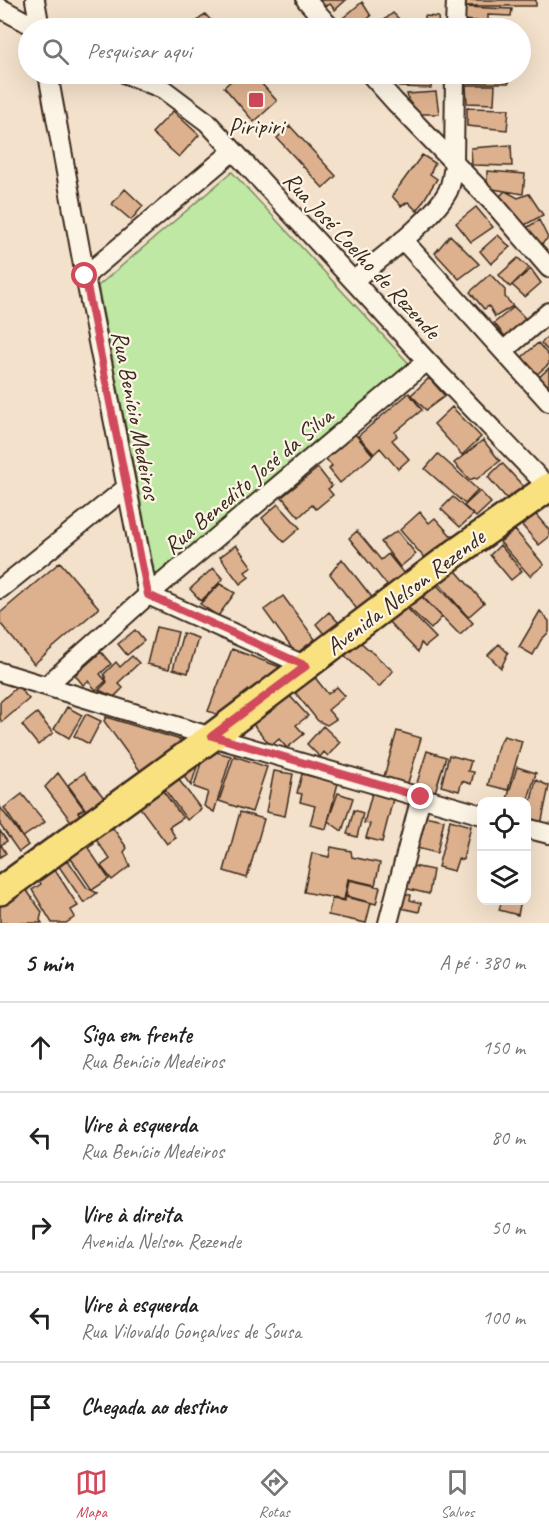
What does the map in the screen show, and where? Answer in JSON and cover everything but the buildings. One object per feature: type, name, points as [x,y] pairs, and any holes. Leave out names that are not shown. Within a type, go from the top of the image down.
[{"type":"main road","name":"Avenida Nelson Rezende","points":[[0,891],[212,736],[450,556],[549,488]]},
{"type":"street","points":[[35,0],[37,18]]},
{"type":"street","points":[[306,0],[322,18]]},
{"type":"street","points":[[455,18],[456,0]]},
{"type":"street","points":[[0,8],[19,18]]},
{"type":"street","name":"Rua Benício Medeiros","points":[[50,84],[148,595]]},
{"type":"street","name":"Rua José Coelho de Rezende","points":[[151,84],[163,89],[207,122],[427,361],[549,488]]},
{"type":"street","points":[[379,84],[494,204],[549,268]]},
{"type":"street","points":[[354,280],[403,240],[446,194],[454,164],[455,84]]},
{"type":"street","points":[[85,276],[232,151]]},
{"type":"street","points":[[403,240],[549,402]]},
{"type":"street","points":[[503,351],[549,312]]},
{"type":"street","name":"Rua Benedito José da Silva","points":[[46,686],[148,595],[427,361]]},
{"type":"street","points":[[0,589],[126,488]]},
{"type":"street","points":[[148,595],[306,666]]},
{"type":"street","points":[[0,672],[477,814]]},
{"type":"street","points":[[388,923],[421,797]]},
{"type":"street","points":[[531,829],[549,834]]},
{"type":"green space","points":[[232,172],[414,369],[156,580],[98,286]]},
{"type":"place","name":"Piripiri","points":[[256,100]]},
{"type":"route","points":[[85,276],[148,595],[306,666],[212,736],[421,797]]}]
